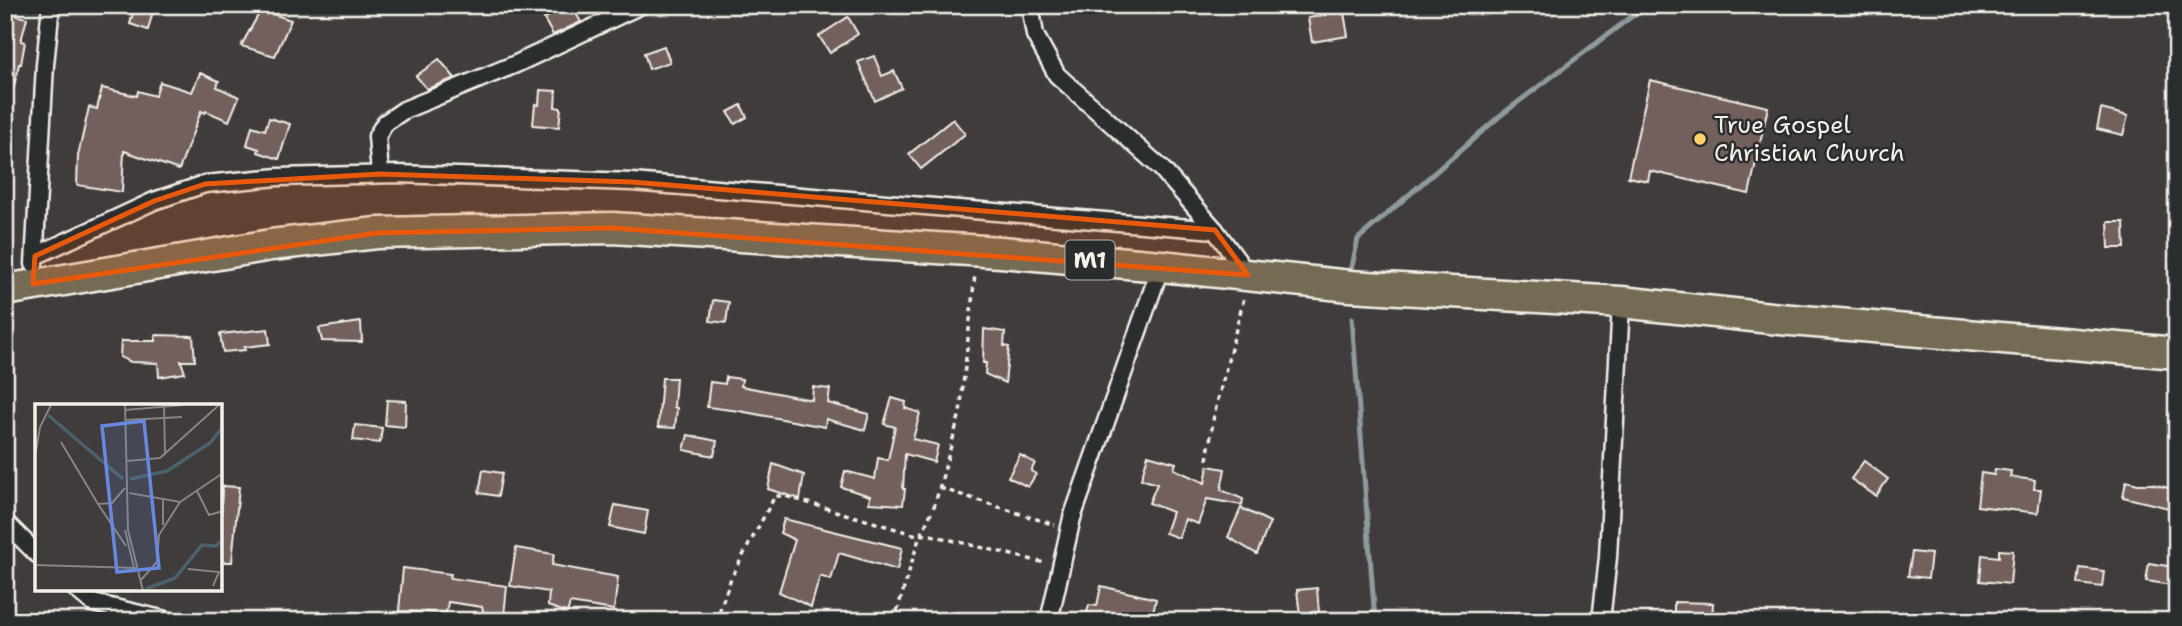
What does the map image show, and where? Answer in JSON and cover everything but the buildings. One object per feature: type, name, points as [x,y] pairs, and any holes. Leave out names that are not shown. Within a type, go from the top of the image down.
[{"type":"highway","name":"M1","points":[[24,276],[377,233],[600,228],[960,249],[1350,286],[1621,302],[1780,319],[2177,354]]},
{"type":"street","points":[[24,276],[51,5]]},
{"type":"street","points":[[380,174],[377,136],[385,123],[404,110],[516,64],[641,5]]},
{"type":"street","points":[[1030,5],[1035,35],[1057,75],[1161,168],[1248,275]]},
{"type":"street","points":[[24,276],[154,201],[205,184],[278,177],[380,174],[632,182],[1214,230]]},
{"type":"street","points":[[1049,621],[1070,530],[1161,266]]},
{"type":"street","points":[[1601,621],[1608,557],[1621,302]]},
{"type":"street","points":[[5,522],[35,552]]},
{"type":"street","points":[[78,591],[93,603],[170,621]]},
{"type":"path","points":[[894,621],[918,542],[935,505],[960,413],[975,270]]},
{"type":"path","points":[[1207,460],[1214,415],[1248,275]]},
{"type":"path","points":[[940,488],[1070,530]]},
{"type":"path","points":[[716,621],[731,578],[775,496],[785,496],[913,534],[957,541],[1061,569]]},
{"type":"highlighted area","points":[[380,174],[632,182],[1215,230],[1248,275],[612,228],[377,233],[33,284],[35,256],[154,201],[205,184]]},
{"type":"waterway","points":[[1351,271],[1358,239],[1501,115],[1647,5]]},
{"type":"waterway","points":[[1352,318],[1375,621]]},
{"type":"place","name":"True Gospel Christian Church","points":[[1700,139]]}]
